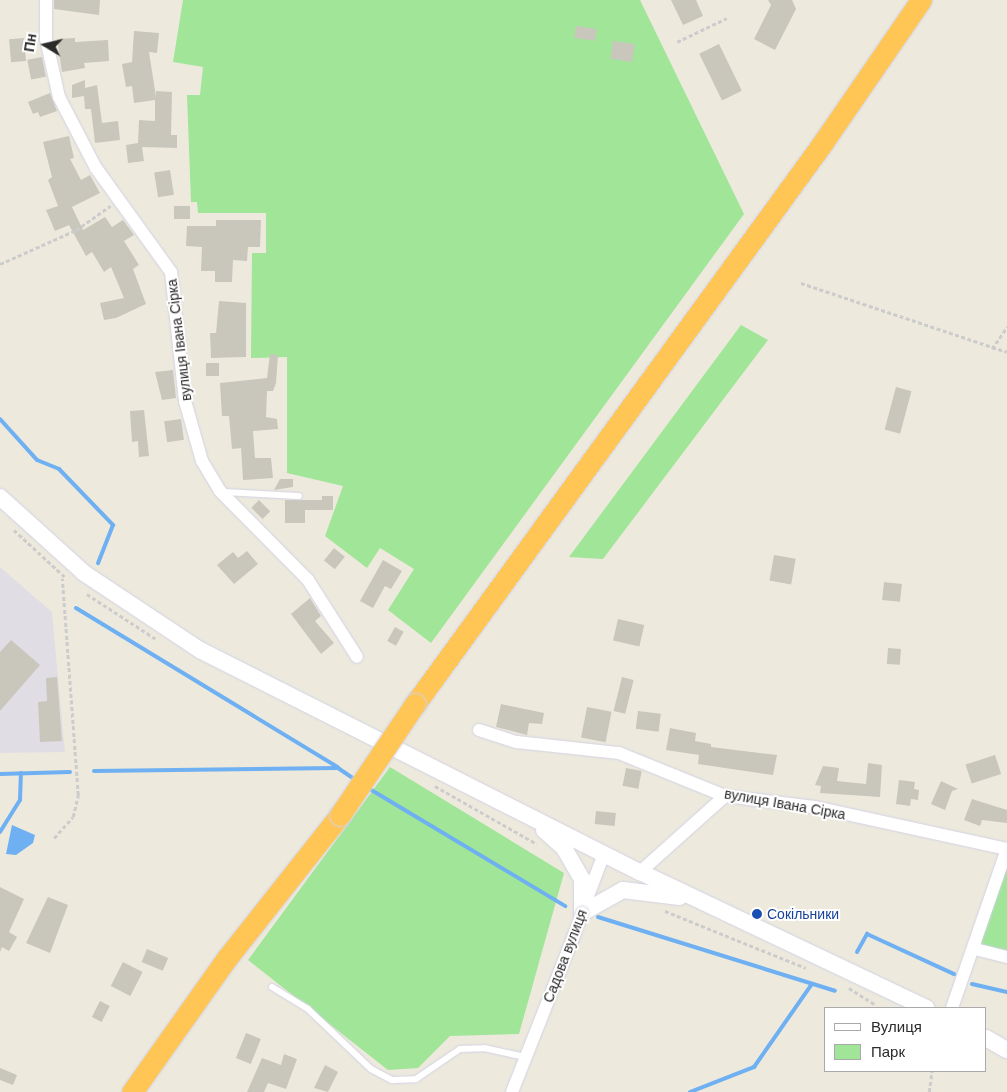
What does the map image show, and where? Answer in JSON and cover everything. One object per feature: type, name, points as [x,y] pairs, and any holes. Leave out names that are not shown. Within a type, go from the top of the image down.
[{"type":"highway","points":[[132,1092],[227,958],[340,815],[415,704],[921,0]]},
{"type":"highway","points":[[901,30],[926,0]]},
{"type":"main road","points":[[0,497],[62,555],[156,624],[249,675],[695,900],[924,1007]]},
{"type":"main road","points":[[525,814],[573,860],[582,878],[582,913],[623,890],[695,900]]},
{"type":"main road","points":[[987,1039],[1007,1050]]},
{"type":"street","name":"вулиця Івана Сірка","points":[[46,0],[46,39],[56,91],[96,168],[170,272],[186,407],[201,458],[220,491],[304,576],[357,657]]},
{"type":"street","name":"вулиця Івана Сірка","points":[[478,730],[517,742],[619,753],[725,796],[814,807],[1007,849]]},
{"type":"street","points":[[640,872],[725,796]]},
{"type":"street","points":[[952,1007],[1007,849]]},
{"type":"street","name":"Садова вулиця","points":[[512,1092],[604,854]]},
{"type":"street","points":[[974,949],[1007,957]]},
{"type":"lane","points":[[220,491],[299,496]]},
{"type":"lane","points":[[272,987],[308,1010],[371,1069],[392,1080],[416,1079],[460,1049],[484,1048],[525,1057]]},
{"type":"path","points":[[677,42],[727,18]]},
{"type":"path","points":[[0,264],[76,230],[120,200]]},
{"type":"path","points":[[801,283],[992,349],[1007,352]]},
{"type":"path","points":[[992,349],[1007,327]]},
{"type":"path","points":[[6,523],[67,578]]},
{"type":"path","points":[[54,838],[73,816],[78,795],[62,579]]},
{"type":"path","points":[[82,590],[159,641]]},
{"type":"path","points":[[428,782],[544,848]]},
{"type":"path","points":[[662,910],[813,971]]},
{"type":"path","points":[[846,987],[876,1005]]},
{"type":"path","points":[[928,1092],[932,1072]]},
{"type":"shaded area","points":[[0,567],[52,612],[65,752],[0,753]]},
{"type":"green space","points":[[183,0],[640,0],[744,214],[431,643],[388,610],[414,569],[380,548],[367,568],[325,536],[343,486],[287,473],[287,357],[251,358],[252,253],[266,253],[266,213],[198,213],[197,202],[191,202],[187,95],[200,95],[203,67],[173,62]]},
{"type":"green space","points":[[741,325],[768,340],[603,559],[569,557]]},
{"type":"green space","points":[[390,767],[564,873],[519,1034],[450,1036],[418,1068],[388,1070],[248,960]]},
{"type":"green space","points":[[1007,864],[1007,956],[982,947],[981,936]]},
{"type":"water","points":[[12,825],[35,835],[33,843],[16,855],[6,854]]},
{"type":"building","points":[[54,0],[100,0],[99,15],[54,9]]},
{"type":"building","points":[[671,0],[696,0],[703,16],[683,25]]},
{"type":"building","points":[[768,0],[792,0],[796,9],[775,50],[754,39],[771,5]]},
{"type":"building","points":[[576,26],[597,29],[595,41],[574,38]]},
{"type":"building","points":[[134,31],[159,33],[157,53],[149,52],[156,97],[156,91],[172,92],[171,135],[177,135],[177,148],[142,147],[144,161],[128,163],[126,145],[138,143],[139,120],[155,121],[155,100],[134,103],[132,86],[126,87],[122,64],[132,62]]},
{"type":"building","points":[[24,38],[26,61],[11,62],[9,39]]},
{"type":"building","points":[[75,38],[75,42],[108,40],[109,61],[84,63],[85,68],[62,72],[57,39]]},
{"type":"building","points":[[613,41],[635,44],[632,62],[610,59]]},
{"type":"building","points":[[719,44],[742,91],[722,100],[699,54]]},
{"type":"building","points":[[42,57],[46,77],[31,79],[27,60]]},
{"type":"building","points":[[85,80],[85,88],[97,85],[102,123],[118,121],[120,140],[95,143],[91,109],[85,109],[84,96],[72,98],[72,85]]},
{"type":"building","points":[[50,93],[57,111],[40,117],[38,112],[33,114],[28,102]]},
{"type":"building","points":[[69,136],[74,158],[70,159],[81,180],[90,175],[100,193],[72,207],[83,230],[105,217],[112,227],[123,220],[134,235],[124,241],[139,265],[133,269],[146,304],[116,318],[104,320],[100,303],[124,298],[111,267],[104,272],[92,252],[86,256],[69,225],[55,231],[46,210],[58,206],[48,180],[52,177],[43,142]]},
{"type":"building","points":[[170,170],[174,195],[158,197],[154,173]]},
{"type":"building","points":[[174,206],[190,206],[190,219],[174,219]]},
{"type":"building","points":[[216,220],[261,220],[260,247],[248,247],[247,261],[233,260],[232,282],[215,282],[215,271],[201,271],[202,247],[186,246],[187,226],[216,226]]},
{"type":"building","points":[[219,301],[246,303],[246,357],[211,358],[210,333],[216,333]]},
{"type":"building","points":[[270,354],[278,355],[276,383],[273,391],[267,391],[266,417],[277,419],[278,429],[253,431],[255,458],[271,458],[273,478],[243,480],[241,448],[232,449],[229,416],[222,416],[220,383],[267,378]]},
{"type":"building","points":[[206,363],[219,363],[219,376],[206,376]]},
{"type":"building","points":[[173,370],[176,398],[162,400],[155,372]]},
{"type":"building","points":[[896,387],[911,391],[900,434],[885,430]]},
{"type":"building","points":[[144,410],[149,456],[139,457],[138,441],[132,442],[130,411]]},
{"type":"building","points":[[181,419],[184,440],[167,442],[164,421]]},
{"type":"building","points":[[280,479],[293,479],[293,487],[274,490]]},
{"type":"building","points":[[322,496],[333,496],[333,510],[305,510],[305,523],[285,523],[285,500],[322,500]]},
{"type":"building","points":[[259,500],[270,511],[263,519],[251,508]]},
{"type":"building","points":[[334,548],[345,557],[335,569],[324,560]]},
{"type":"building","points":[[247,551],[258,564],[234,584],[217,565],[233,552],[238,558]]},
{"type":"building","points":[[774,555],[796,559],[791,584],[769,581]]},
{"type":"building","points":[[383,560],[402,571],[391,589],[385,586],[373,608],[360,601]]},
{"type":"building","points":[[884,582],[902,584],[900,602],[882,600]]},
{"type":"building","points":[[310,598],[321,616],[315,621],[334,643],[321,654],[291,614]]},
{"type":"building","points":[[618,619],[644,625],[639,647],[613,640]]},
{"type":"building","points":[[395,627],[404,632],[396,646],[387,641]]},
{"type":"building","points":[[11,640],[40,665],[0,711],[0,652]]},
{"type":"building","points":[[888,648],[901,649],[900,665],[887,664]]},
{"type":"building","points":[[57,677],[62,741],[40,742],[38,702],[47,701],[46,678]]},
{"type":"building","points":[[622,677],[634,680],[625,714],[614,711]]},
{"type":"building","points":[[501,704],[544,713],[542,724],[529,723],[527,735],[496,727]]},
{"type":"building","points":[[587,707],[612,712],[606,742],[581,737]]},
{"type":"building","points":[[638,711],[661,714],[659,732],[636,729]]},
{"type":"building","points":[[670,728],[696,733],[695,741],[711,744],[711,747],[777,755],[773,775],[698,764],[699,755],[666,750]]},
{"type":"building","points":[[995,755],[1001,774],[972,784],[966,765]]},
{"type":"building","points":[[868,763],[882,765],[880,797],[820,793],[821,786],[815,785],[823,766],[839,768],[837,781],[866,784]]},
{"type":"building","points":[[626,768],[642,771],[638,789],[623,786]]},
{"type":"building","points":[[899,780],[915,782],[914,789],[919,790],[918,800],[911,799],[910,806],[896,804]]},
{"type":"building","points":[[941,781],[958,789],[952,791],[945,810],[931,804]]},
{"type":"building","points":[[972,799],[1007,810],[1007,823],[982,820],[980,826],[964,820]]},
{"type":"building","points":[[596,811],[616,813],[615,826],[595,824]]},
{"type":"building","points":[[0,887],[24,899],[9,932],[17,937],[9,951],[2,947],[0,952]]},
{"type":"building","points":[[48,897],[68,905],[50,953],[26,943]]},
{"type":"building","points":[[147,949],[168,958],[163,971],[142,962]]},
{"type":"building","points":[[123,962],[143,972],[130,996],[111,986]]},
{"type":"building","points":[[100,1001],[110,1006],[102,1022],[92,1017]]},
{"type":"building","points":[[246,1033],[261,1039],[251,1064],[236,1058]]},
{"type":"building","points":[[284,1054],[297,1059],[286,1089],[268,1083],[264,1092],[247,1092],[262,1058],[281,1065]]},
{"type":"building","points":[[325,1065],[338,1072],[328,1092],[314,1088]]},
{"type":"building","points":[[0,1068],[17,1075],[13,1085],[0,1080]]},
{"type":"waterway","points":[[0,419],[37,460],[59,469],[113,525],[98,563]]},
{"type":"waterway","points":[[76,608],[337,767]]},
{"type":"waterway","points":[[94,771],[338,768],[356,780]]},
{"type":"waterway","points":[[0,774],[70,772]]},
{"type":"waterway","points":[[0,832],[20,800],[21,773]]},
{"type":"waterway","points":[[368,788],[565,906]]},
{"type":"waterway","points":[[598,917],[835,991]]},
{"type":"waterway","points":[[857,952],[867,934],[954,974]]},
{"type":"waterway","points":[[690,1092],[754,1067],[812,984]]},
{"type":"waterway","points":[[972,984],[1007,992]]},
{"type":"place","name":"Сокільники","points":[[757,914]]}]
